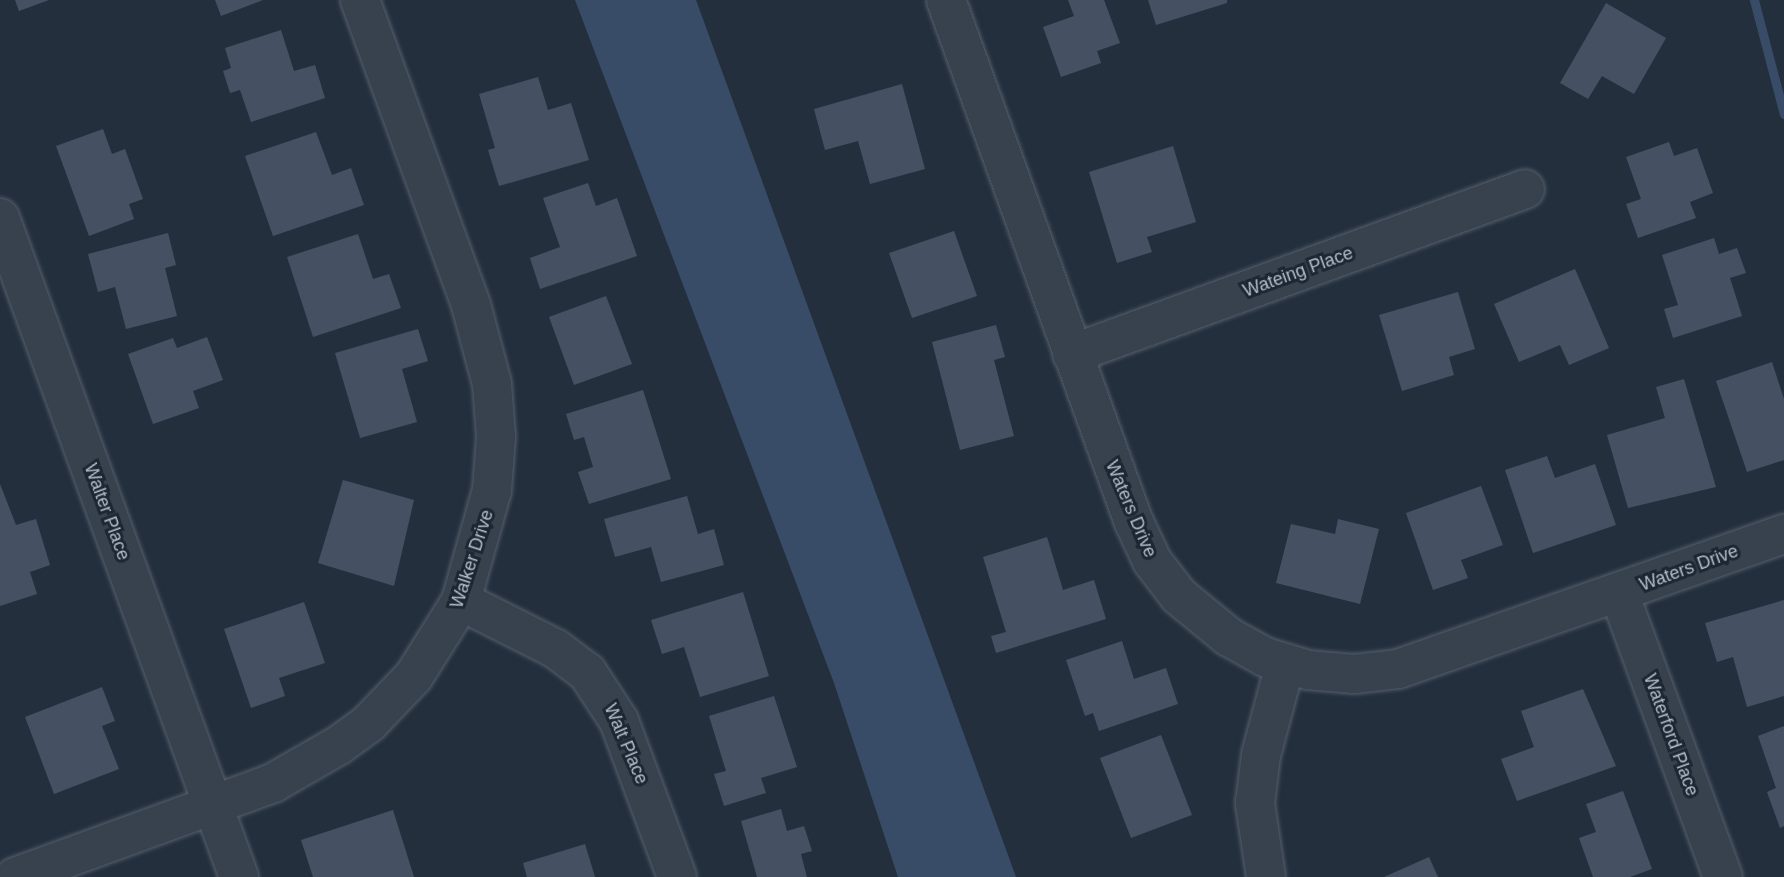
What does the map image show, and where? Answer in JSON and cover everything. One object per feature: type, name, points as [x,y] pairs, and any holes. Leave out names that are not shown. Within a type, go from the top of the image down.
[{"type":"street","name":"Walker Drive","points":[[15,877],[213,806],[295,772],[369,723],[414,676],[461,601],[492,490],[496,437],[492,384],[471,305],[360,0]]},
{"type":"street","name":"Waters Drive","points":[[946,0],[1133,520],[1164,578],[1194,611],[1229,637],[1285,665],[1331,674],[1398,669],[1784,534]]},
{"type":"street","name":"Wateing Place","points":[[1072,354],[1525,189]]},
{"type":"street","name":"Walter Place","points":[[0,218],[239,877]]},
{"type":"street","name":"Waterford Place","points":[[1619,593],[1723,877]]},
{"type":"street","name":"Walt Place","points":[[461,601],[556,649],[587,672],[619,721],[677,877]]},
{"type":"street","points":[[1266,877],[1255,803],[1261,755],[1285,665]]},
{"type":"water","points":[[575,0],[696,0],[1016,877],[898,877],[834,683]]},
{"type":"building","points":[[15,0],[49,0],[19,11]]},
{"type":"building","points":[[215,0],[263,0],[221,16]]},
{"type":"building","points":[[1068,0],[1104,0],[1120,43],[1097,51],[1101,63],[1061,77],[1043,27],[1074,16]]},
{"type":"building","points":[[1148,0],[1227,0],[1227,3],[1156,25]]},
{"type":"building","points":[[1606,3],[1666,38],[1634,94],[1602,76],[1588,99],[1560,83]]},
{"type":"building","points":[[281,30],[294,71],[315,65],[325,98],[251,122],[240,90],[230,93],[223,71],[231,68],[225,48]]},
{"type":"building","points":[[538,77],[548,110],[571,103],[589,160],[499,186],[488,150],[495,148],[479,94]]},
{"type":"building","points":[[902,84],[925,169],[870,184],[858,141],[825,150],[814,109]]},
{"type":"building","points":[[103,129],[112,154],[125,149],[143,199],[129,204],[134,219],[89,236],[56,146]]},
{"type":"building","points":[[316,132],[332,175],[351,168],[364,205],[273,236],[245,156]]},
{"type":"building","points":[[1669,142],[1674,156],[1697,148],[1713,193],[1690,202],[1696,218],[1638,238],[1626,204],[1641,199],[1626,157]]},
{"type":"building","points":[[1173,146],[1196,222],[1147,237],[1152,252],[1117,263],[1089,172]]},
{"type":"building","points":[[588,183],[596,206],[617,198],[637,256],[540,289],[530,258],[560,247],[543,198]]},
{"type":"building","points":[[954,231],[977,296],[912,318],[889,253]]},
{"type":"building","points":[[168,233],[176,265],[165,268],[177,316],[126,329],[115,287],[98,292],[88,254]]},
{"type":"building","points":[[358,234],[373,279],[389,274],[401,308],[313,337],[287,257]]},
{"type":"building","points":[[1714,238],[1719,254],[1737,248],[1746,273],[1730,278],[1742,316],[1673,338],[1664,309],[1678,305],[1662,255]]},
{"type":"building","points":[[1575,269],[1609,348],[1569,365],[1560,345],[1519,362],[1494,304]]},
{"type":"building","points":[[1458,292],[1475,349],[1449,357],[1454,375],[1402,391],[1379,315]]},
{"type":"building","points":[[606,296],[632,364],[574,385],[549,317]]},
{"type":"building","points":[[996,325],[1005,357],[994,360],[1014,436],[960,450],[932,342]]},
{"type":"building","points":[[418,329],[428,361],[402,369],[417,422],[360,438],[335,353]]},
{"type":"building","points":[[207,337],[223,380],[193,391],[199,408],[153,424],[128,354],[173,338],[177,348]]},
{"type":"building","points":[[1772,362],[1784,399],[1784,460],[1747,472],[1716,381]]},
{"type":"building","points":[[1684,379],[1716,487],[1628,508],[1607,435],[1665,418],[1656,387]]},
{"type":"building","points":[[643,390],[671,479],[589,504],[578,472],[593,467],[584,437],[574,440],[566,414]]},
{"type":"building","points":[[1547,456],[1555,478],[1595,464],[1616,525],[1533,553],[1505,470]]},
{"type":"building","points":[[343,480],[414,500],[394,586],[318,563]]},
{"type":"building","points":[[0,484],[16,525],[36,519],[50,565],[30,572],[37,594],[0,606]]},
{"type":"building","points":[[1481,486],[1503,545],[1461,560],[1468,578],[1433,590],[1406,513]]},
{"type":"building","points":[[687,496],[698,534],[714,529],[724,565],[661,582],[651,547],[615,557],[604,519]]},
{"type":"building","points":[[1338,519],[1379,529],[1360,604],[1276,583],[1291,524],[1335,534]]},
{"type":"building","points":[[1047,537],[1063,590],[1094,580],[1106,619],[996,653],[991,636],[1006,632],[983,557]]},
{"type":"building","points":[[743,592],[769,676],[700,697],[684,647],[662,654],[651,620]]},
{"type":"building","points":[[1784,600],[1784,696],[1747,707],[1733,657],[1717,662],[1705,623]]},
{"type":"building","points":[[304,602],[325,663],[279,678],[285,696],[251,708],[224,629]]},
{"type":"building","points":[[1122,641],[1134,679],[1166,668],[1178,704],[1099,731],[1093,713],[1085,716],[1066,660]]},
{"type":"building","points":[[102,687],[115,721],[102,726],[119,769],[54,794],[25,717]]},
{"type":"building","points":[[1583,689],[1616,766],[1517,801],[1501,759],[1534,747],[1521,711]]},
{"type":"building","points":[[774,696],[797,767],[761,778],[766,793],[724,806],[714,774],[726,771],[709,716]]},
{"type":"building","points":[[1784,726],[1784,826],[1780,828],[1767,792],[1776,788],[1758,736]]},
{"type":"building","points":[[1161,735],[1192,815],[1131,838],[1100,758]]},
{"type":"building","points":[[1623,791],[1652,869],[1630,877],[1593,877],[1579,838],[1596,832],[1586,804]]},
{"type":"building","points":[[781,809],[787,831],[804,826],[812,851],[801,854],[807,877],[757,877],[741,821]]},
{"type":"building","points":[[393,810],[414,877],[313,877],[301,840]]},
{"type":"building","points":[[585,844],[595,877],[527,877],[523,863]]},
{"type":"building","points":[[1429,857],[1438,877],[1384,877]]},
{"type":"waterway","points":[[1754,0],[1784,114]]}]
